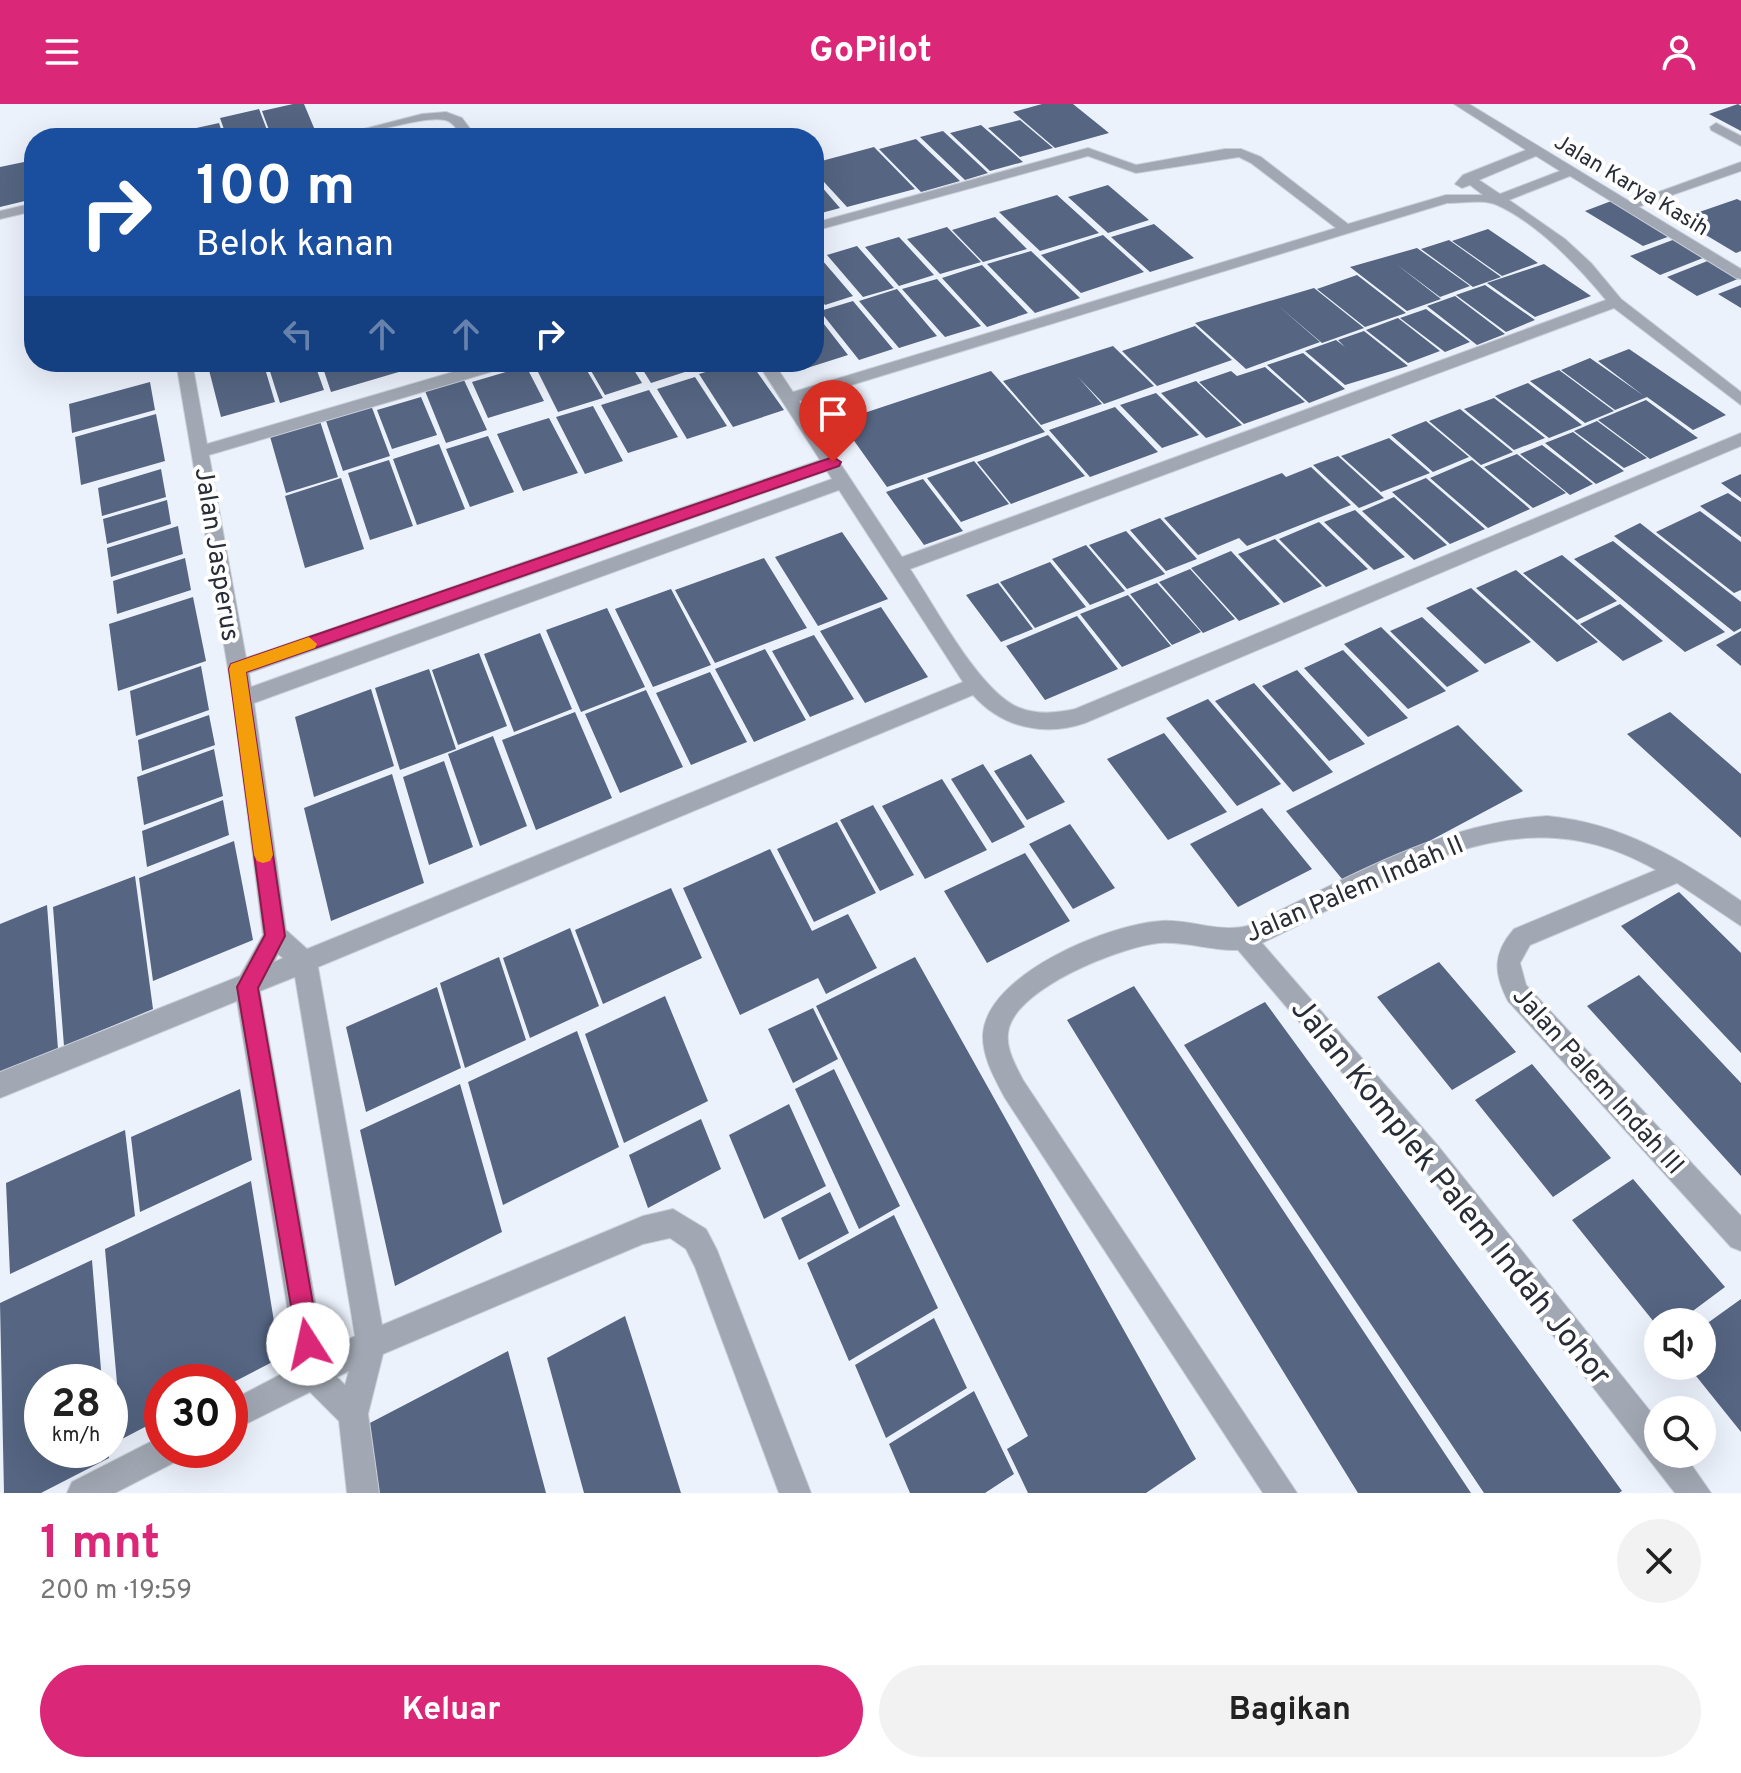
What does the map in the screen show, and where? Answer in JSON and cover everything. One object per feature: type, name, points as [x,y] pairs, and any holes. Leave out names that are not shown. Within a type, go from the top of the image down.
[{"type":"street","name":"Jalan Karya Kasih","points":[[1460,104],[1569,172],[1737,268]]},
{"type":"street","points":[[381,128],[435,116],[457,121],[462,128]]},
{"type":"street","points":[[1716,127],[1741,142]]},
{"type":"street","points":[[1446,199],[1468,178],[1536,151]]},
{"type":"street","points":[[824,224],[1088,152],[1099,154],[1121,167],[1136,169],[1233,152],[1256,160],[1346,229]]},
{"type":"street","points":[[1627,206],[1741,166]]},
{"type":"street","points":[[790,398],[1446,199],[1499,199],[1569,172]]},
{"type":"street","points":[[1468,178],[1574,254],[1616,302],[1741,400]]},
{"type":"street","points":[[0,215],[24,209]]},
{"type":"street","points":[[900,565],[1616,302]]},
{"type":"street","name":"Jalan Jasperus","points":[[186,372],[243,698],[275,936]]},
{"type":"street","points":[[202,451],[471,372]]},
{"type":"street","points":[[772,372],[976,685],[993,703],[1017,718],[1055,723],[1078,717],[1741,439]]},
{"type":"street","points":[[237,669],[833,462]]},
{"type":"street","points":[[243,698],[845,481]]},
{"type":"street","points":[[0,1085],[247,987],[976,685]]},
{"type":"street","name":"Jalan Palem Indah II","points":[[1281,1493],[1014,1089],[998,1056],[997,1025],[1008,1006],[1031,985],[1074,958],[1119,940],[1161,932],[1244,939],[1405,862],[1477,836],[1518,828],[1547,826],[1595,832],[1680,871],[1741,915]]},
{"type":"street","name":"Jalan Palem Indah III","points":[[1680,871],[1522,937],[1510,950],[1506,960],[1508,977],[1517,993],[1741,1237]]},
{"type":"street","points":[[353,1414],[313,1374],[247,987],[275,936],[305,962],[371,1344],[353,1414],[363,1493]]},
{"type":"street","name":"Jalan Komplek Palem Indah Johor","points":[[1244,939],[1430,1156],[1644,1428]]},
{"type":"street","points":[[248,1408],[371,1344],[643,1230],[673,1223],[696,1239],[707,1260],[795,1493]]},
{"type":"street","points":[[83,1493],[144,1461]]},
{"type":"street","points":[[1676,1468],[1695,1493]]},
{"type":"building","points":[[304,104],[314,128],[268,128],[262,111]]},
{"type":"building","points":[[1042,104],[1073,104],[1109,133],[1055,148],[1013,112]]},
{"type":"building","points":[[1738,104],[1741,106],[1741,131],[1709,114]]},
{"type":"building","points":[[259,109],[266,128],[224,128],[220,118]]},
{"type":"building","points":[[1020,120],[1053,148],[1020,157],[988,128]]},
{"type":"building","points":[[219,123],[221,128],[196,128]]},
{"type":"building","points":[[981,125],[1023,162],[990,171],[950,133]]},
{"type":"building","points":[[943,131],[988,173],[965,180],[920,137]]},
{"type":"building","points":[[916,139],[960,181],[921,192],[879,149]]},
{"type":"building","points":[[874,147],[915,189],[847,207],[824,182],[824,160]]},
{"type":"building","points":[[24,162],[24,201],[0,207],[0,167]]},
{"type":"building","points":[[1108,185],[1149,220],[1108,233],[1068,197]]},
{"type":"building","points":[[824,190],[840,208],[824,212]]},
{"type":"building","points":[[1057,195],[1099,233],[1040,251],[999,212]]},
{"type":"building","points":[[1737,199],[1741,201],[1741,251],[1736,253],[1679,219]]},
{"type":"building","points":[[1614,200],[1673,235],[1643,246],[1585,211]]},
{"type":"building","points":[[995,217],[1027,249],[983,262],[952,230]]},
{"type":"building","points":[[1154,224],[1194,258],[1150,272],[1111,237]]},
{"type":"building","points":[[947,227],[981,262],[940,274],[907,239]]},
{"type":"building","points":[[1488,229],[1538,263],[1502,276],[1452,241]]},
{"type":"building","points":[[1103,235],[1144,272],[1081,293],[1041,255]]},
{"type":"building","points":[[899,237],[934,275],[899,286],[865,247]]},
{"type":"building","points":[[1678,238],[1708,256],[1660,275],[1630,256]]},
{"type":"building","points":[[1449,240],[1501,277],[1473,287],[1421,249]]},
{"type":"building","points":[[857,246],[894,288],[863,297],[827,255]]},
{"type":"building","points":[[1417,248],[1470,286],[1440,297],[1396,264],[1441,299],[1407,311],[1350,267]]},
{"type":"building","points":[[1031,251],[1080,298],[1035,313],[987,264]]},
{"type":"building","points":[[1710,260],[1740,278],[1697,296],[1667,277]]},
{"type":"building","points":[[824,262],[853,296],[824,304]]},
{"type":"building","points":[[1544,264],[1591,296],[1535,317],[1487,283]]},
{"type":"building","points":[[982,265],[1028,313],[987,327],[942,278]]},
{"type":"building","points":[[1357,275],[1406,313],[1365,327],[1317,289]]},
{"type":"building","points":[[937,279],[981,326],[945,337],[902,289]]},
{"type":"building","points":[[1485,285],[1535,320],[1506,332],[1456,295]]},
{"type":"building","points":[[1741,285],[1741,308],[1718,294]]},
{"type":"building","points":[[1314,288],[1364,328],[1322,343],[1275,303],[1320,342],[1246,369],[1195,323]]},
{"type":"building","points":[[897,289],[937,336],[899,348],[859,301]]},
{"type":"building","points":[[1455,296],[1505,334],[1477,345],[1427,306]]},
{"type":"building","points":[[853,301],[893,349],[859,360],[824,316],[824,310]]},
{"type":"building","points":[[1426,309],[1470,342],[1445,352],[1400,318]]},
{"type":"building","points":[[1398,318],[1440,351],[1408,363],[1366,330]]},
{"type":"building","points":[[824,324],[848,355],[824,363]]},
{"type":"building","points":[[1195,326],[1232,360],[1157,386],[1122,351]]},
{"type":"building","points":[[1364,331],[1408,366],[1345,385],[1305,351],[1336,340],[1345,347],[1338,340]]},
{"type":"building","points":[[1113,346],[1154,386],[1104,404],[1078,377],[1102,404],[1041,425],[1003,381]]},
{"type":"building","points":[[1629,349],[1726,415],[1693,430],[1647,397],[1615,410],[1561,370],[1590,358],[1644,396],[1598,361]]},
{"type":"building","points":[[1303,353],[1345,389],[1309,403],[1267,365]]},
{"type":"building","points":[[1265,367],[1305,402],[1244,424],[1199,382],[1231,371],[1237,376]]},
{"type":"building","points":[[1559,370],[1614,411],[1585,423],[1530,381]]},
{"type":"building","points":[[991,371],[1045,432],[887,487],[840,421]]},
{"type":"building","points":[[210,372],[266,372],[275,402],[221,417]]},
{"type":"building","points":[[270,372],[318,372],[324,390],[280,403]]},
{"type":"building","points":[[324,372],[399,372],[331,392]]},
{"type":"building","points":[[506,372],[529,372],[544,401],[488,418],[472,382]]},
{"type":"building","points":[[538,372],[588,372],[603,398],[558,412]]},
{"type":"building","points":[[592,372],[635,372],[642,383],[605,395]]},
{"type":"building","points":[[644,372],[685,372],[651,383]]},
{"type":"building","points":[[757,372],[784,410],[733,427],[699,374]]},
{"type":"building","points":[[695,377],[727,426],[687,439],[657,389]]},
{"type":"building","points":[[464,380],[487,430],[446,443],[425,391]]},
{"type":"building","points":[[1196,381],[1242,425],[1206,438],[1161,393]]},
{"type":"building","points":[[150,382],[155,410],[72,433],[69,404]]},
{"type":"building","points":[[1528,383],[1582,425],[1549,438],[1495,396]]},
{"type":"building","points":[[649,390],[678,437],[628,453],[601,405]]},
{"type":"building","points":[[1156,393],[1199,435],[1162,448],[1120,405]]},
{"type":"building","points":[[421,397],[437,435],[392,449],[377,410]]},
{"type":"building","points":[[1494,398],[1545,438],[1514,450],[1464,409]]},
{"type":"building","points":[[1646,400],[1698,438],[1650,459],[1598,420]]},
{"type":"building","points":[[371,405],[390,456],[343,471],[325,418]]},
{"type":"building","points":[[593,406],[623,461],[585,474],[556,417]]},
{"type":"building","points":[[1115,407],[1158,452],[1090,477],[1049,430]]},
{"type":"building","points":[[1460,409],[1513,452],[1481,465],[1429,421]]},
{"type":"building","points":[[156,414],[165,461],[81,485],[75,437]]},
{"type":"building","points":[[319,418],[338,477],[286,493],[269,433]]},
{"type":"building","points":[[549,418],[578,473],[523,491],[497,434]]},
{"type":"building","points":[[1426,421],[1469,457],[1433,472],[1391,435]]},
{"type":"building","points":[[1597,421],[1647,458],[1624,468],[1574,431]]},
{"type":"building","points":[[1573,432],[1624,471],[1596,484],[1545,443]]},
{"type":"building","points":[[1048,435],[1085,476],[1011,504],[977,462]]},
{"type":"building","points":[[488,436],[514,492],[470,507],[446,449]]},
{"type":"building","points":[[1389,438],[1430,473],[1381,492],[1341,456]]},
{"type":"building","points":[[439,444],[465,509],[417,525],[393,459]]},
{"type":"building","points":[[1542,445],[1593,484],[1570,495],[1520,454]]},
{"type":"building","points":[[1517,454],[1566,493],[1533,508],[1484,467]]},
{"type":"building","points":[[1338,456],[1384,498],[1359,508],[1313,465]]},
{"type":"building","points":[[389,460],[413,526],[370,540],[348,473]]},
{"type":"building","points":[[1472,460],[1530,509],[1488,528],[1430,478]]},
{"type":"building","points":[[974,461],[1009,504],[961,522],[927,478]]},
{"type":"building","points":[[1311,467],[1351,505],[1247,546],[1239,538],[1198,555],[1164,518],[1282,473],[1286,477]]},
{"type":"building","points":[[161,469],[166,497],[102,516],[98,488]]},
{"type":"building","points":[[1741,474],[1741,498],[1721,483]]},
{"type":"building","points":[[341,478],[364,549],[305,568],[285,496]]},
{"type":"building","points":[[1426,478],[1485,529],[1450,544],[1392,492]]},
{"type":"building","points":[[923,479],[963,531],[924,545],[886,492]]},
{"type":"building","points":[[1728,493],[1741,502],[1741,537],[1700,506]]},
{"type":"building","points":[[1394,497],[1447,545],[1414,560],[1362,511]]},
{"type":"building","points":[[167,500],[171,524],[107,544],[103,519]]},
{"type":"building","points":[[1355,510],[1405,557],[1374,570],[1324,522]]},
{"type":"building","points":[[1700,511],[1741,542],[1741,590],[1734,593],[1656,532]]},
{"type":"building","points":[[1160,518],[1197,559],[1166,571],[1130,530]]},
{"type":"building","points":[[1319,522],[1368,569],[1326,587],[1279,539]]},
{"type":"building","points":[[1640,523],[1741,602],[1741,628],[1734,632],[1614,536]]},
{"type":"building","points":[[178,526],[183,554],[111,577],[107,548]]},
{"type":"building","points":[[1126,531],[1165,574],[1127,589],[1089,545]]},
{"type":"building","points":[[842,532],[888,599],[818,626],[775,557]]},
{"type":"building","points":[[1275,539],[1322,586],[1284,603],[1238,554]]},
{"type":"building","points":[[1613,541],[1725,632],[1685,652],[1574,559]]},
{"type":"building","points":[[1086,545],[1125,591],[1090,605],[1052,559]]},
{"type":"building","points":[[1231,551],[1280,604],[1239,621],[1191,568]]},
{"type":"building","points":[[1562,555],[1617,601],[1577,620],[1523,573]]},
{"type":"building","points":[[185,558],[191,590],[117,614],[113,581]]},
{"type":"building","points":[[764,558],[807,628],[715,663],[675,590]]},
{"type":"building","points":[[1050,562],[1086,607],[1035,628],[1000,582]]},
{"type":"building","points":[[1190,569],[1235,619],[1203,633],[1159,582]]},
{"type":"building","points":[[1516,570],[1598,642],[1557,662],[1476,588]]},
{"type":"building","points":[[998,583],[1033,629],[1001,642],[966,595]]},
{"type":"building","points":[[1157,583],[1201,632],[1172,645],[1130,594]]},
{"type":"building","points":[[1471,588],[1531,642],[1485,664],[1426,608]]},
{"type":"building","points":[[671,589],[711,665],[653,687],[615,609]]},
{"type":"building","points":[[1128,595],[1171,646],[1122,667],[1080,614]]},
{"type":"building","points":[[193,597],[206,661],[118,691],[109,624]]},
{"type":"building","points":[[1620,604],[1663,641],[1623,661],[1580,624]]},
{"type":"building","points":[[881,607],[928,677],[865,703],[820,631]]},
{"type":"building","points":[[607,608],[645,687],[581,712],[546,630]]},
{"type":"building","points":[[1077,616],[1118,669],[1045,700],[1006,646]]},
{"type":"building","points":[[1422,617],[1479,671],[1447,687],[1390,631]]},
{"type":"building","points":[[1381,627],[1446,691],[1408,709],[1344,644]]},
{"type":"building","points":[[1741,631],[1741,666],[1716,645]]},
{"type":"building","points":[[540,633],[572,709],[514,732],[484,654]]},
{"type":"building","points":[[814,635],[854,699],[810,717],[772,651]]},
{"type":"building","points":[[765,649],[806,720],[754,742],[715,669]]},
{"type":"building","points":[[1343,650],[1408,718],[1368,737],[1304,668]]},
{"type":"building","points":[[479,653],[507,726],[458,745],[432,670]]},
{"type":"building","points":[[201,666],[209,710],[136,736],[130,691]]},
{"type":"building","points":[[429,669],[456,749],[400,770],[375,688]]},
{"type":"building","points":[[1297,670],[1365,744],[1329,761],[1262,686]]},
{"type":"building","points":[[710,672],[747,742],[691,765],[656,693]]},
{"type":"building","points":[[1254,683],[1333,772],[1293,792],[1215,701]]},
{"type":"building","points":[[371,689],[394,766],[314,797],[295,717]]},
{"type":"building","points":[[646,690],[683,767],[620,793],[585,714]]},
{"type":"building","points":[[1208,699],[1281,784],[1237,806],[1166,718]]},
{"type":"building","points":[[575,712],[612,798],[536,830],[502,740]]},
{"type":"building","points":[[1670,712],[1741,774],[1741,838],[1627,734]]},
{"type":"building","points":[[209,715],[215,745],[142,771],[138,740]]},
{"type":"building","points":[[1458,725],[1523,791],[1347,885],[1286,811]]},
{"type":"building","points":[[1164,733],[1227,812],[1168,840],[1107,759]]},
{"type":"building","points":[[493,736],[527,826],[480,846],[448,754]]},
{"type":"building","points":[[214,749],[223,796],[144,825],[137,777]]},
{"type":"building","points":[[1031,754],[1065,802],[1027,820],[994,771]]},
{"type":"building","points":[[444,761],[473,847],[429,865],[403,777]]},
{"type":"building","points":[[983,764],[1025,827],[992,843],[951,779]]},
{"type":"building","points":[[392,774],[424,883],[331,921],[304,808]]},
{"type":"building","points":[[942,779],[987,850],[925,879],[882,806]]},
{"type":"building","points":[[223,800],[229,835],[147,867],[142,831]]},
{"type":"building","points":[[873,805],[914,875],[880,891],[840,820]]},
{"type":"building","points":[[1262,808],[1312,869],[1238,907],[1190,844]]},
{"type":"building","points":[[837,822],[876,893],[814,922],[777,849]]},
{"type":"building","points":[[1070,824],[1115,888],[1073,909],[1029,844]]},
{"type":"building","points":[[234,841],[253,940],[153,981],[139,878]]},
{"type":"building","points":[[770,849],[812,931],[848,914],[877,968],[826,994],[818,978],[740,1015],[683,888]]},
{"type":"building","points":[[1025,853],[1070,921],[987,963],[944,891]]},
{"type":"building","points":[[135,876],[153,1009],[64,1046],[53,907]]},
{"type":"building","points":[[671,888],[702,958],[603,1004],[575,930]]},
{"type":"building","points":[[1679,892],[1741,953],[1741,1053],[1621,926]]},
{"type":"building","points":[[47,905],[58,1049],[0,1073],[0,924]]},
{"type":"building","points":[[570,928],[599,1006],[530,1038],[503,958]]},
{"type":"building","points":[[499,957],[526,1040],[465,1068],[440,983]]},
{"type":"building","points":[[915,957],[1196,1459],[1146,1493],[1028,1493],[1007,1449],[1028,1436],[816,1006]]},
{"type":"building","points":[[1439,962],[1516,1052],[1452,1090],[1377,997]]},
{"type":"building","points":[[1639,975],[1741,1083],[1741,1176],[1587,1006]]},
{"type":"building","points":[[1134,986],[1471,1493],[1358,1493],[1067,1020]]},
{"type":"building","points":[[437,987],[461,1068],[366,1112],[346,1027]]},
{"type":"building","points":[[665,996],[708,1101],[624,1143],[585,1034]]},
{"type":"building","points":[[1265,1002],[1622,1491],[1484,1493],[1184,1045]]},
{"type":"building","points":[[813,1008],[838,1059],[793,1083],[768,1029]]},
{"type":"building","points":[[577,1031],[619,1147],[503,1205],[468,1082]]},
{"type":"building","points":[[1532,1064],[1611,1158],[1553,1197],[1475,1100]]},
{"type":"building","points":[[834,1069],[900,1206],[859,1229],[795,1089]]},
{"type":"building","points":[[460,1084],[502,1232],[395,1286],[360,1130]]},
{"type":"building","points":[[240,1089],[252,1160],[140,1212],[131,1137]]},
{"type":"building","points":[[789,1104],[826,1186],[764,1219],[729,1135]]},
{"type":"building","points":[[701,1119],[721,1169],[648,1208],[629,1155]]},
{"type":"building","points":[[125,1130],[135,1216],[10,1274],[6,1183]]},
{"type":"building","points":[[1633,1179],[1725,1287],[1697,1308],[1644,1310],[1572,1220]]},
{"type":"building","points":[[251,1181],[280,1358],[248,1375],[248,1364],[144,1364],[144,1427],[128,1436],[128,1364],[115,1364],[105,1249]]},
{"type":"building","points":[[830,1192],[849,1233],[799,1260],[781,1218]]},
{"type":"building","points":[[894,1215],[938,1308],[849,1361],[807,1263]]},
{"type":"building","points":[[92,1260],[101,1364],[24,1364],[24,1468],[90,1468],[41,1493],[4,1493],[0,1303]]},
{"type":"building","points":[[1741,1299],[1741,1432],[1716,1401],[1716,1396],[1712,1396],[1699,1380],[1716,1380],[1716,1317]]},
{"type":"building","points":[[625,1316],[681,1493],[584,1493],[547,1358]]},
{"type":"building","points":[[934,1318],[967,1388],[886,1438],[855,1365]]},
{"type":"building","points":[[508,1351],[546,1493],[379,1493],[366,1425]]},
{"type":"building","points":[[974,1391],[1014,1474],[985,1493],[910,1493],[889,1444]]},
{"type":"slow traffic","points":[[263,855],[237,669],[309,644]]},
{"type":"route","points":[[308,1344],[247,987],[275,936],[237,669],[833,462]]}]
